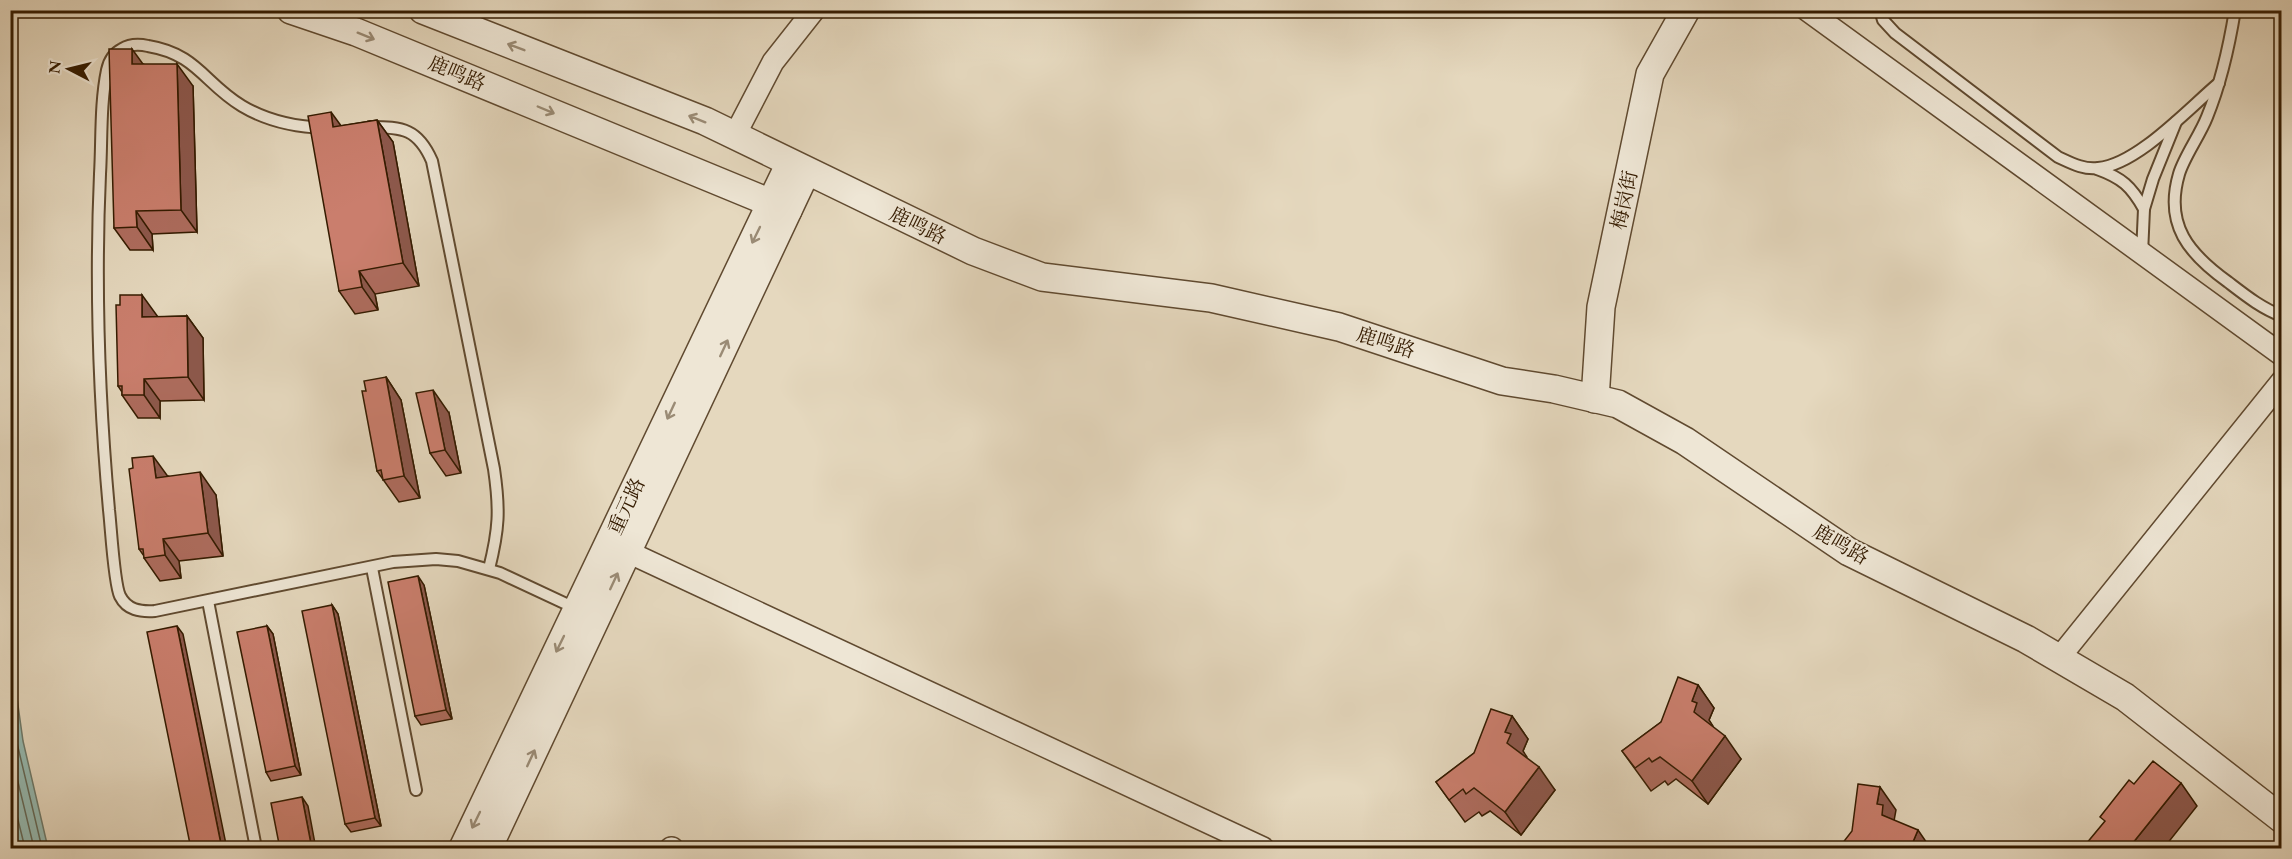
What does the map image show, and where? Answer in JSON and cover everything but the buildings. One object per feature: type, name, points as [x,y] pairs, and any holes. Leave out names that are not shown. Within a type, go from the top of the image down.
[{"type":"street","name":"鹿鸣路","points":[[291,10],[357,32],[780,207]]},
{"type":"street","name":"鹿鸣路","points":[[423,10],[694,117],[973,252],[1042,277],[1211,298],[1339,327],[1502,381],[1554,389],[1618,404],[1685,441],[1849,552],[1986,618],[2125,697],[2282,819]]},
{"type":"street","points":[[735,135],[774,62],[814,10]]},
{"type":"street","name":"梅岗街","points":[[1595,399],[1601,307],[1650,74],[1686,10]]},
{"type":"street","points":[[1808,10],[2282,355]]},
{"type":"street","name":"重元路","points":[[488,849],[628,552],[798,167]]},
{"type":"street","name":"重元路","points":[[463,849],[577,609],[780,207]]},
{"type":"street","points":[[2059,658],[2282,381]]},
{"type":"street","points":[[628,552],[1263,849]]},
{"type":"lane","points":[[1880,10],[1883,20],[1895,33],[2058,157],[2077,166],[2097,169],[2117,176],[2133,190],[2144,209]]},
{"type":"lane","points":[[2235,10],[2231,39],[2219,83],[2207,117],[2179,173],[2175,197],[2177,222],[2187,245],[2203,264],[2264,308],[2282,316]]},
{"type":"lane","points":[[333,128],[301,127],[261,116],[225,94],[183,57],[167,50],[131,45],[120,50],[111,58],[107,70],[99,195],[99,364],[107,490],[119,594],[128,606],[141,612],[155,611],[404,561],[436,559],[458,561],[489,569],[577,609]]},
{"type":"lane","points":[[2097,169],[2117,165],[2134,156],[2219,83]]},
{"type":"lane","points":[[2142,254],[2144,209],[2160,159],[2177,120]]},
{"type":"lane","points":[[363,127],[394,127],[411,133],[425,145],[432,161],[499,502],[497,536],[489,569]]},
{"type":"lane","points":[[372,568],[416,790]]},
{"type":"lane","points":[[208,601],[256,849]]},
{"type":"water","points":[[10,648],[23,741],[48,848],[11,848]]}]
